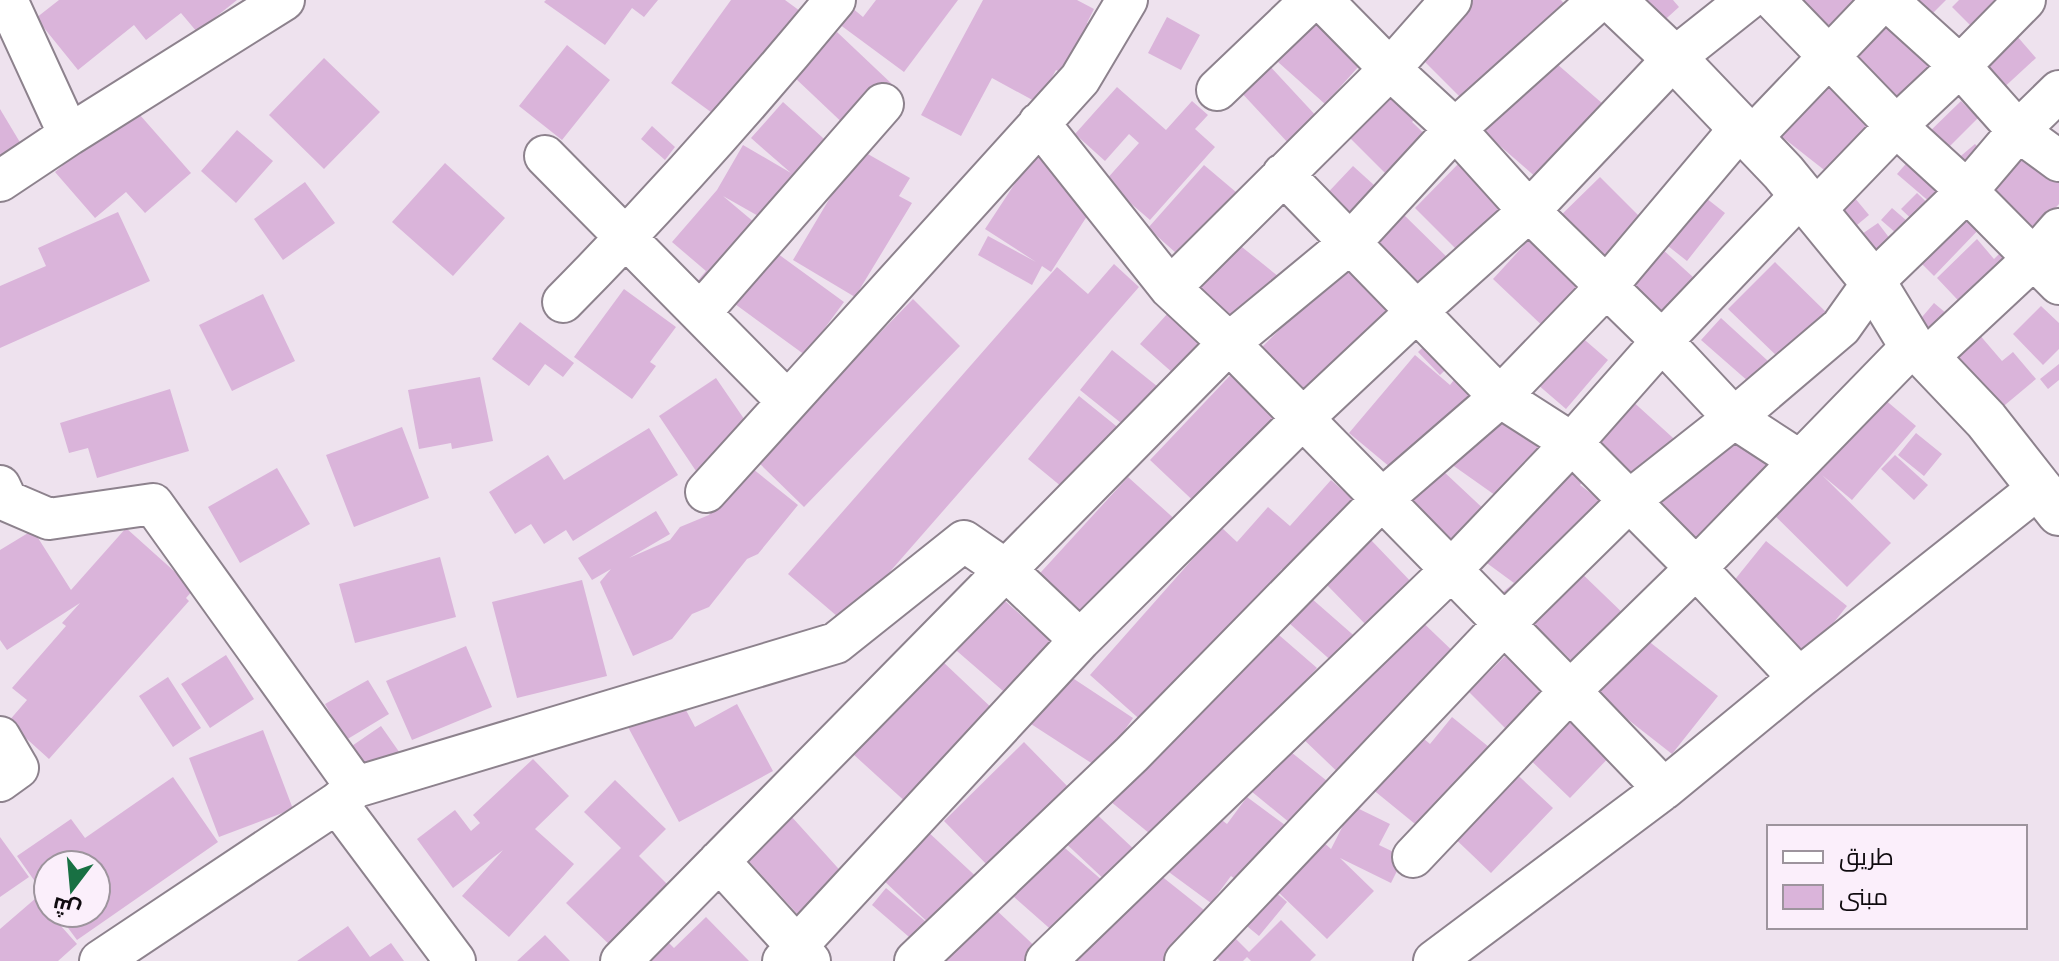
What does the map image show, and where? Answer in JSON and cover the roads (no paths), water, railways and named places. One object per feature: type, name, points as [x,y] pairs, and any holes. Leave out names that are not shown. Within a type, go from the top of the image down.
[{"type":"street","points":[[7,0],[69,135]]},
{"type":"street","points":[[0,181],[284,0]]},
{"type":"street","points":[[563,302],[626,238],[790,55],[835,0]]},
{"type":"street","points":[[706,492],[1080,79],[1127,0]]},
{"type":"street","points":[[1217,90],[1311,0]]},
{"type":"street","points":[[1322,0],[1455,129],[1529,211],[1662,341],[1734,418],[1800,461]]},
{"type":"street","points":[[1170,288],[1390,69],[1451,0]]},
{"type":"street","points":[[621,961],[1229,343],[1350,243],[1455,129],[1599,0]]},
{"type":"street","points":[[1434,961],[1664,789],[1799,678],[2050,500],[1986,420],[1920,352],[1873,282],[1808,202],[1746,132],[1613,0]]},
{"type":"street","points":[[719,861],[797,956],[1080,640],[1302,419],[1529,211],[1674,58],[1747,0]]},
{"type":"street","points":[[1774,0],[1896,126],[1967,191],[2046,272]]},
{"type":"street","points":[[915,961],[1132,754],[1381,500],[1500,397],[1606,287],[1746,132],[1885,0],[1960,66],[2018,131],[2059,161]]},
{"type":"street","points":[[1046,961],[1450,571],[1572,443],[1662,341],[1808,202],[1960,66],[2025,0]]},
{"type":"street","points":[[1185,961],[1504,624],[1630,500],[1734,418],[1841,327],[1873,282],[1967,191],[2018,131],[2059,91]]},
{"type":"street","points":[[700,313],[883,104]]},
{"type":"street","points":[[1039,123],[1170,288],[1229,343],[1664,789]]},
{"type":"street","points":[[545,156],[787,401]]},
{"type":"street","points":[[1283,174],[1500,397],[1572,443],[1799,678]]},
{"type":"street","points":[[1413,857],[1570,691],[1800,461],[1920,352],[2046,272],[2059,229]]},
{"type":"street","points":[[0,486],[7,501],[49,519],[153,504],[455,961]]},
{"type":"street","points":[[100,961],[347,795],[836,643],[964,541],[1006,570],[1080,640]]},
{"type":"street","points":[[0,737],[18,768],[0,781]]}]
